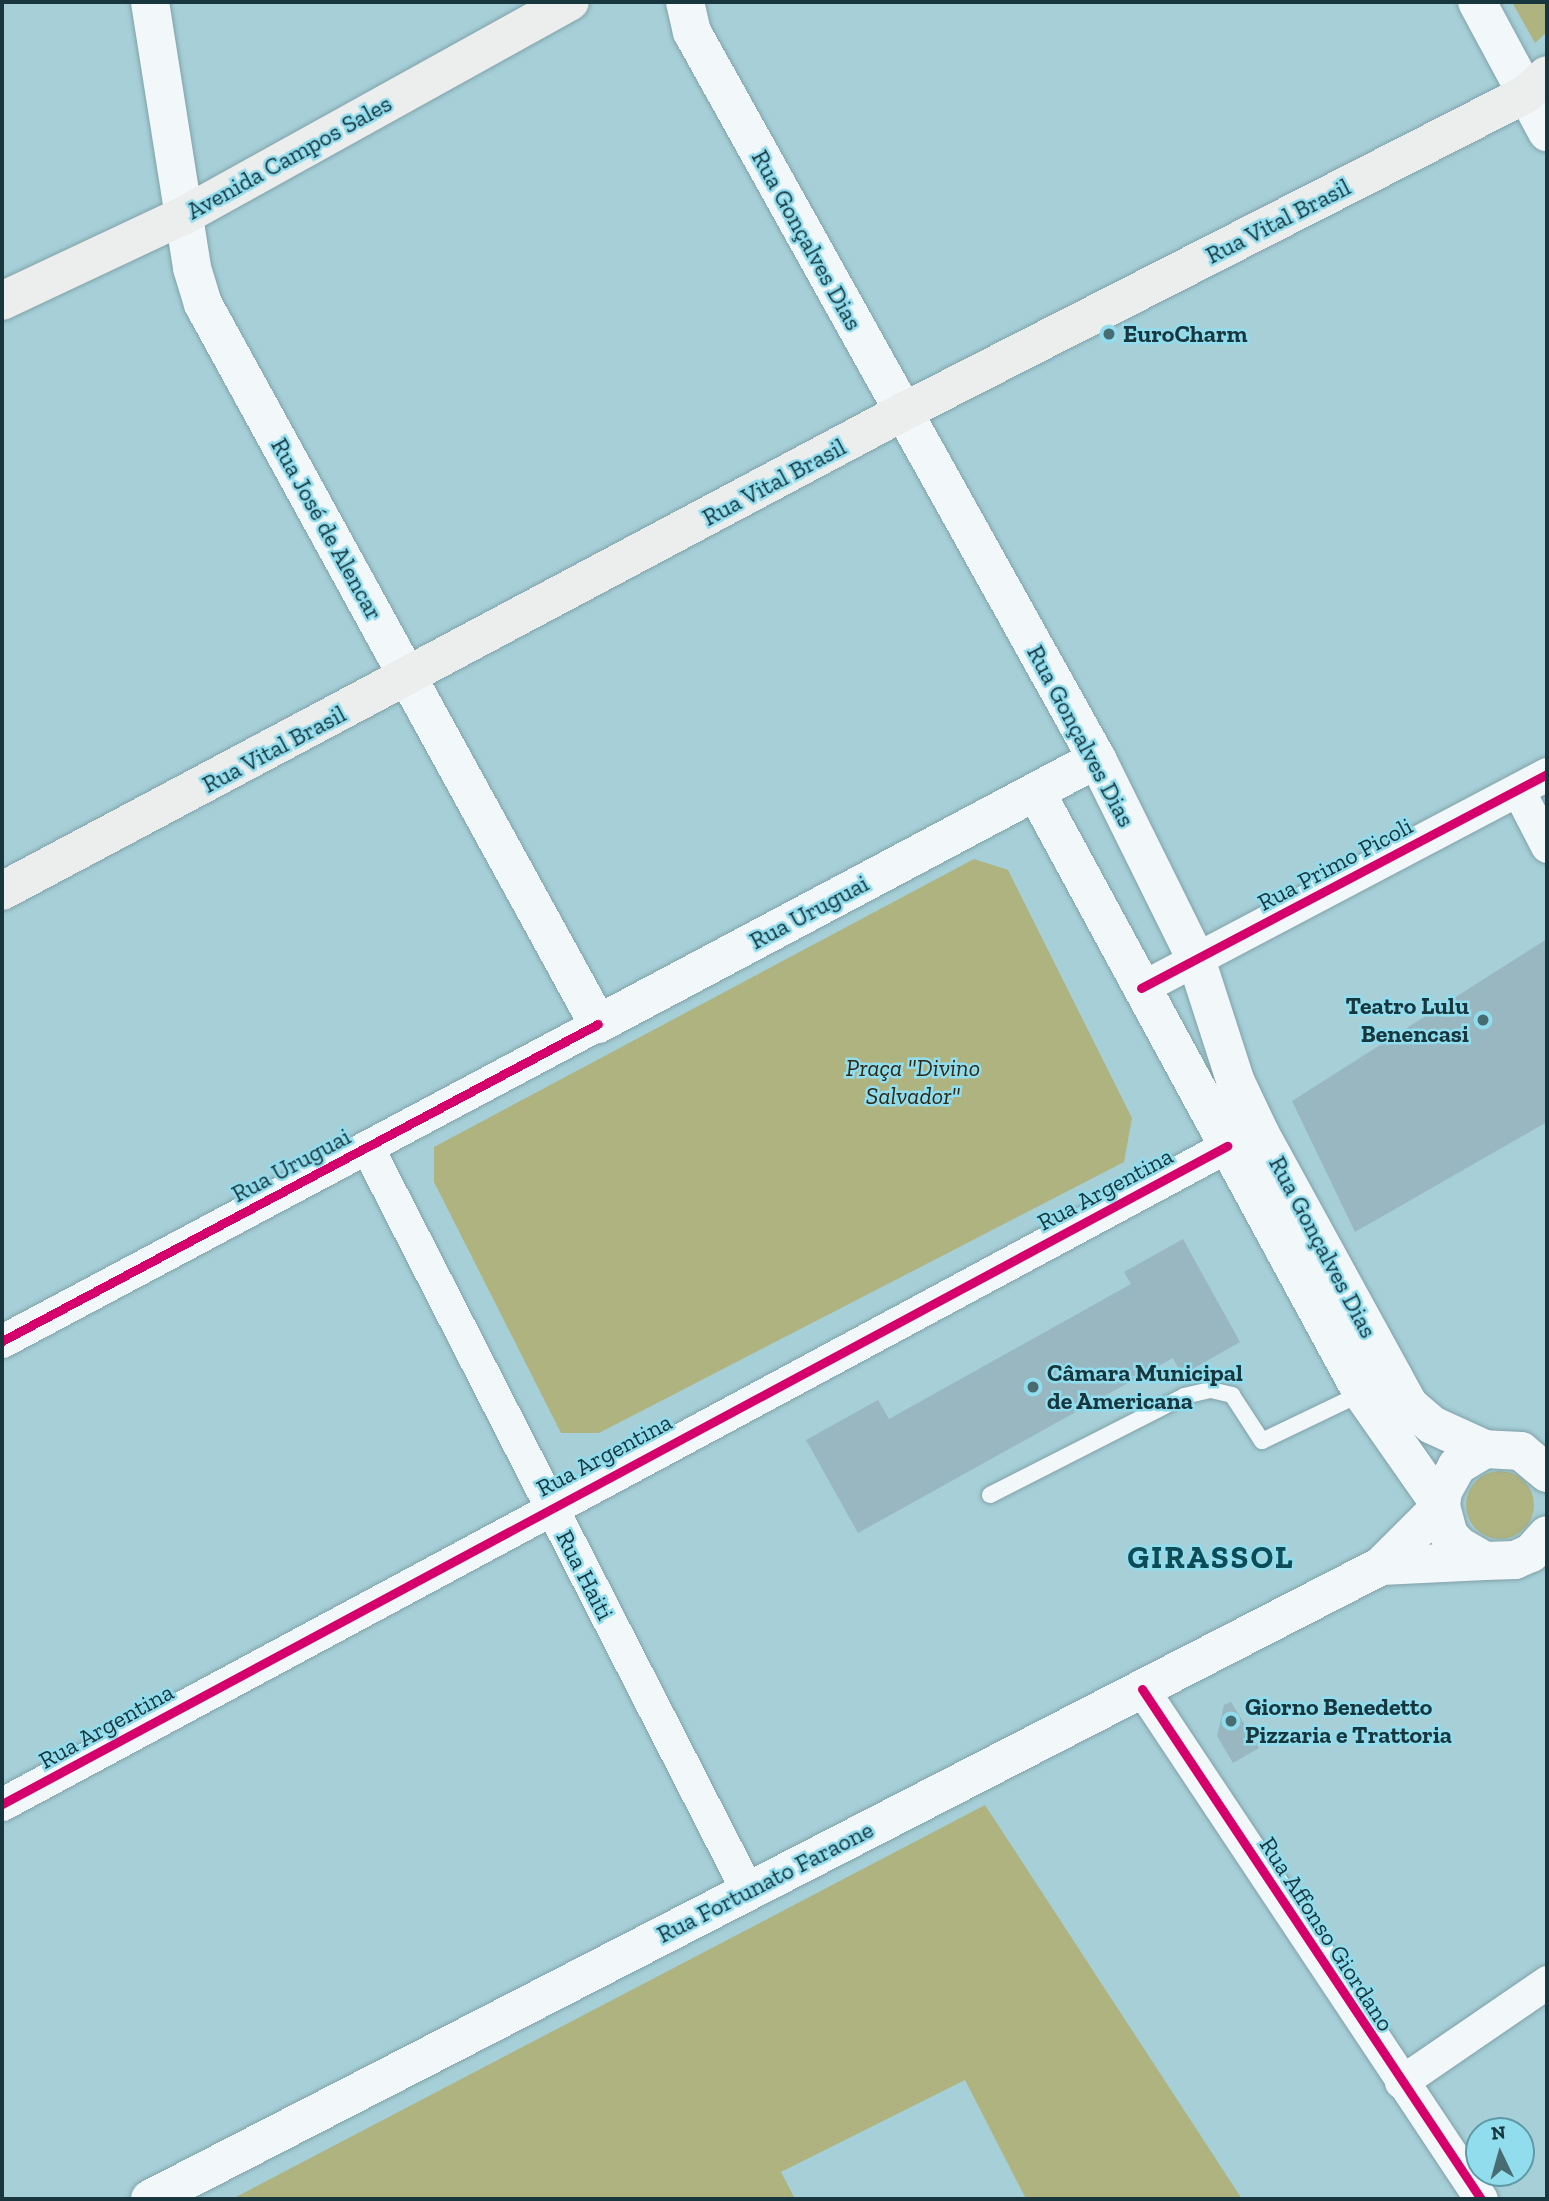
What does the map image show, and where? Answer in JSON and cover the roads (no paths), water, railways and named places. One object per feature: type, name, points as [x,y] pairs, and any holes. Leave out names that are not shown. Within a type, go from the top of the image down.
[{"type":"main road","name":"Rua José de Alencar","points":[[150,2],[192,268],[203,304],[598,1024]]},
{"type":"main road","name":"Avenida Campos Sales","points":[[2,301],[185,215],[570,2]]},
{"type":"main road","name":"Rua Gonçalves Dias","points":[[685,2],[692,33],[1097,759],[1196,959],[1245,1101],[1409,1405],[1432,1425],[1494,1448],[1528,1456],[1547,1473]]},
{"type":"main road","points":[[1476,2],[1536,85],[1547,132]]},
{"type":"main road","name":"Rua Vital Brasil","points":[[2,891],[410,677],[903,412],[1536,85]]},
{"type":"main road","name":"Rua Uruguai","points":[[598,1024],[1097,759]]},
{"type":"main road","name":"Rua Gonçalves Dias","points":[[1036,792],[1362,1393],[1441,1506],[1450,1535],[1465,1550],[1485,1560]]},
{"type":"main road","points":[[1441,1506],[1446,1484],[1457,1466],[1494,1448],[1547,1442]]},
{"type":"main road","name":"Rua Fortunato Faraone","points":[[150,2199],[1381,1566],[1441,1506]]},
{"type":"main road","name":"Rua Fortunato Faraone","points":[[1381,1566],[1515,1560],[1542,1555]]},
{"type":"street","name":"Rua Primo Picoli","points":[[1142,988],[1547,774]]},
{"type":"street","points":[[1518,790],[1547,846]]},
{"type":"street","name":"Rua Uruguai","points":[[2,1341],[598,1024]]},
{"type":"street","name":"Rua Argentina","points":[[2,1804],[550,1506],[1227,1146]]},
{"type":"street","name":"Rua Haiti","points":[[367,1147],[747,1890]]},
{"type":"street","name":"Rua Affonso Giordano","points":[[1142,1689],[1481,2199]]},
{"type":"street","points":[[1401,2082],[1547,1982]]},
{"type":"lane","points":[[990,1495],[1184,1396],[1212,1390],[1232,1395],[1262,1441],[1362,1393]]},
{"type":"place","name":"EuroCharm","points":[[1109,334]]},
{"type":"place","name":"Teatro Lulu Benencasi","points":[[1483,1020]]},
{"type":"place","name":"Câmara Municipal de Americana","points":[[1033,1387]]},
{"type":"place","name":"Giorno Benedetto Pizzaria e Trattoria","points":[[1231,1721]]},
{"type":"district","name":"GIRASSOL","points":[[1211,1557]]},
{"type":"park label","name":"Praça \"Divino Salvador\"","points":[[913,1082]]}]
